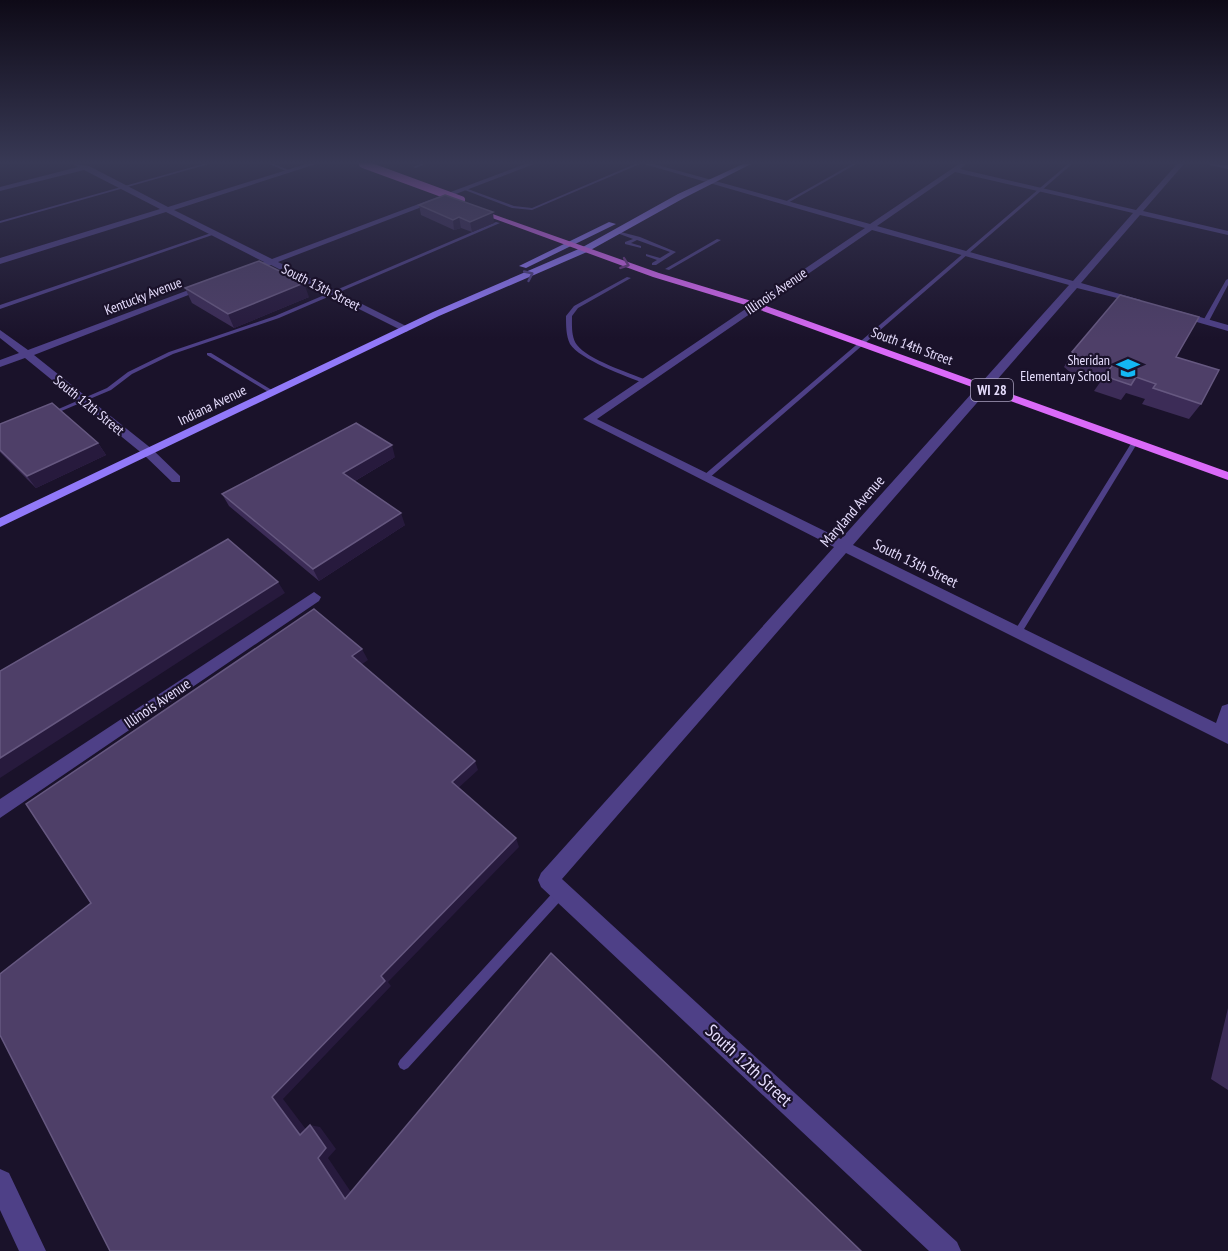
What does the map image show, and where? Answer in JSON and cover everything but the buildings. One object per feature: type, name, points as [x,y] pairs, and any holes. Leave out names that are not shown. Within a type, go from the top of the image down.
[{"type":"main road","name":"South 14th Street","points":[[514,222],[584,250],[691,287],[755,305]]},
{"type":"main road","name":"South 14th Street","points":[[536,222],[657,262],[667,269],[755,305],[1228,476]]},
{"type":"main road","name":"Indiana Avenue","points":[[0,523],[436,314],[569,244],[616,222]]},
{"type":"main road","name":"Indiana Avenue","points":[[436,314],[584,250],[636,222]]},
{"type":"street","points":[[0,261],[124,222]]},
{"type":"street","name":"South 13th Street","points":[[194,222],[405,329]]},
{"type":"street","points":[[233,276],[375,222]]},
{"type":"street","points":[[854,222],[1151,306]]},
{"type":"street","name":"Illinois Avenue","points":[[589,419],[878,222]]},
{"type":"street","name":"Maryland Avenue","points":[[555,886],[844,546],[1130,222]]},
{"type":"street","points":[[1180,222],[1228,233]]},
{"type":"street","name":"Kentucky Avenue","points":[[0,364],[212,284]]},
{"type":"street","points":[[1173,312],[1228,328]]},
{"type":"street","name":"South 12th Street","points":[[0,333],[148,452],[176,479]]},
{"type":"street","name":"South 13th Street","points":[[589,419],[1225,735]]},
{"type":"street","name":"Illinois Avenue","points":[[0,808],[314,597]]},
{"type":"street","points":[[1225,735],[1228,711]]},
{"type":"street","name":"South 12th Street","points":[[555,886],[948,1251]]},
{"type":"street","points":[[0,1182],[33,1251]]},
{"type":"lane","points":[[706,477],[1003,222]]},
{"type":"lane","points":[[39,419],[109,389],[130,373],[171,353],[251,327],[498,224]]},
{"type":"lane","points":[[619,232],[674,252],[657,262],[648,255]]},
{"type":"lane","points":[[0,307],[216,233]]},
{"type":"lane","points":[[633,250],[622,246],[638,238]]},
{"type":"lane","points":[[667,269],[718,240]]},
{"type":"lane","points":[[627,243],[639,247]]},
{"type":"lane","points":[[654,252],[666,256]]},
{"type":"lane","points":[[628,278],[576,307],[568,316],[569,330],[574,346],[597,360],[644,381]]},
{"type":"lane","points":[[1206,321],[1228,280]]},
{"type":"lane","points":[[209,354],[272,392]]},
{"type":"lane","points":[[1018,633],[1135,442]]},
{"type":"lane","points":[[404,1064],[555,886]]},
{"type":"place","name":"Sheridan Elementary School","points":[[1128,368]]}]
